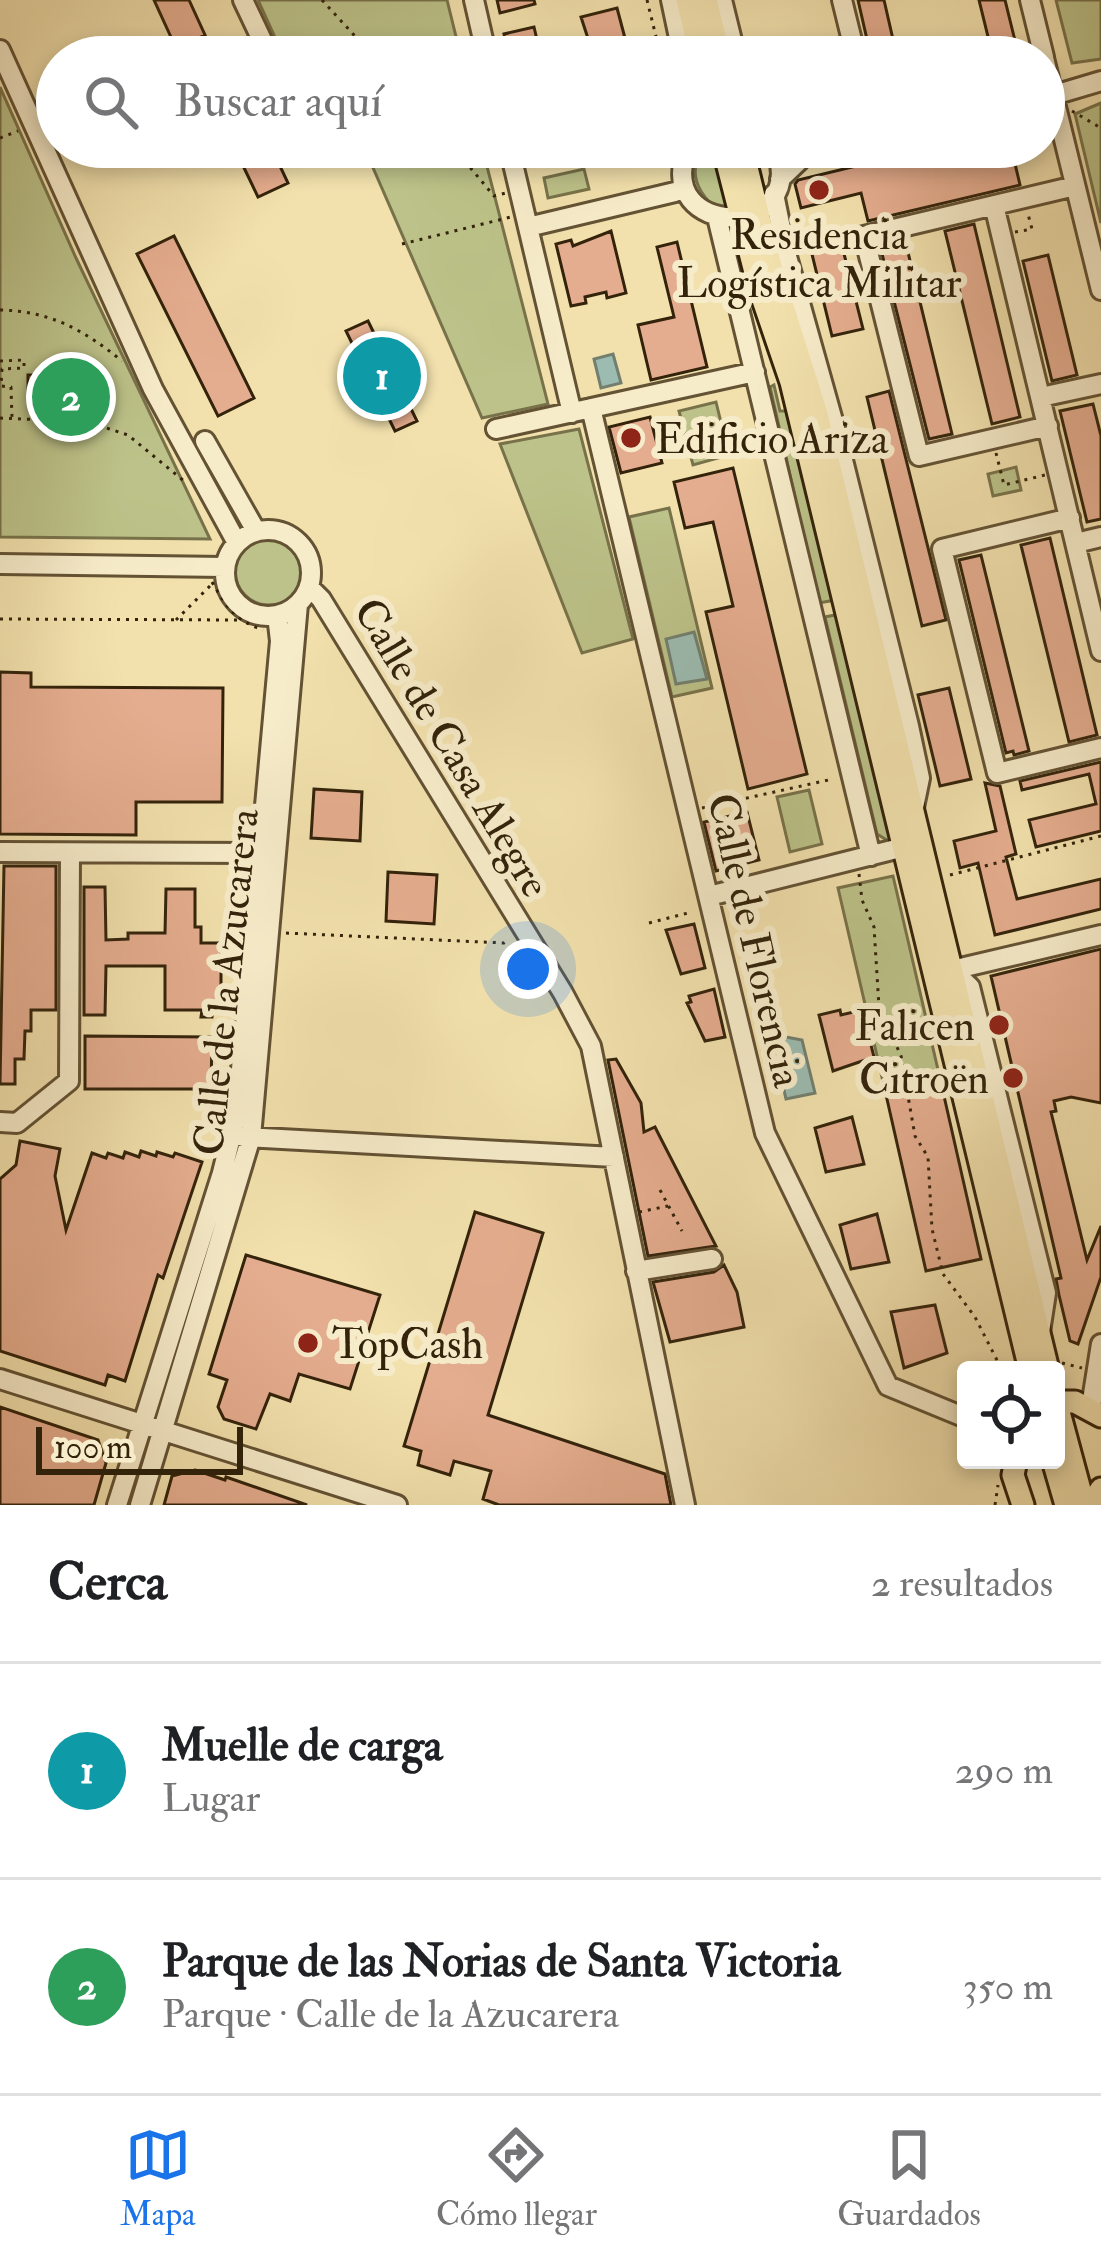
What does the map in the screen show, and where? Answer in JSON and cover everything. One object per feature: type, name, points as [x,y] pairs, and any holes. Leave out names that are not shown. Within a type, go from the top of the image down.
[{"type":"main road","points":[[687,0],[696,36]]},
{"type":"main road","points":[[706,0],[715,36]]},
{"type":"main road","points":[[734,168],[754,204],[817,414],[1046,1361]]},
{"type":"main road","points":[[746,168],[791,382],[1028,1361]]},
{"type":"main road","points":[[1065,1402],[1096,1412]]},
{"type":"main road","points":[[1065,1425],[1094,1500]]},
{"type":"main road","points":[[1009,1505],[1014,1469]]},
{"type":"main road","points":[[1014,1469],[1017,1496],[1023,1505]]},
{"type":"main road","points":[[1056,1469],[1066,1505]]},
{"type":"street","points":[[243,0],[260,36]]},
{"type":"street","points":[[474,0],[482,35]]},
{"type":"street","points":[[671,0],[679,36]]},
{"type":"street","points":[[722,0],[731,36]]},
{"type":"street","points":[[842,0],[851,36]]},
{"type":"street","points":[[1030,0],[1039,36]]},
{"type":"street","points":[[0,50],[36,130]]},
{"type":"street","points":[[1065,91],[1101,81]]},
{"type":"street","points":[[1065,151],[1101,290]]},
{"type":"street","points":[[53,168],[153,388],[237,543]]},
{"type":"street","name":"Calle de Florencia","points":[[513,168],[688,811],[765,1133],[889,1385],[957,1414]]},
{"type":"street","points":[[682,168],[683,190]]},
{"type":"street","points":[[768,168],[754,204],[755,372],[852,775],[864,857]]},
{"type":"street","points":[[754,204],[792,168]]},
{"type":"street","points":[[1048,426],[919,456],[864,236],[1075,186]]},
{"type":"street","points":[[526,220],[683,190],[754,204]]},
{"type":"street","points":[[994,205],[1101,651]]},
{"type":"street","points":[[496,429],[755,372]]},
{"type":"street","points":[[1041,397],[1101,384]]},
{"type":"street","points":[[205,441],[256,531]]},
{"type":"street","points":[[1070,518],[942,549],[997,772],[1101,748]]},
{"type":"street","points":[[0,564],[219,575],[238,604],[263,616],[277,615],[303,596],[310,561],[295,538],[283,532],[256,531],[237,543],[219,575]]},
{"type":"street","points":[[1076,543],[1101,537]]},
{"type":"street","name":"Calle de Casa Alegre","points":[[303,596],[321,599],[591,1046],[685,1505]]},
{"type":"street","name":"Calle de la Azucarera","points":[[140,1505],[242,1137],[271,932],[303,596]]},
{"type":"street","name":"Calle de la Azucarera","points":[[117,1505],[242,1137],[240,1094],[280,641],[277,615]]},
{"type":"street","points":[[711,902],[904,847],[915,819]]},
{"type":"street","points":[[0,853],[261,853]]},
{"type":"street","points":[[0,1122],[17,1123],[69,1081],[70,853]]},
{"type":"street","points":[[942,999],[952,970],[1101,935]]},
{"type":"street","points":[[242,1137],[614,1157]]},
{"type":"street","points":[[636,1271],[712,1258]]},
{"type":"street","points":[[1096,1412],[1101,1344]]},
{"type":"street","points":[[0,1378],[397,1505]]},
{"type":"path","points":[[322,0],[355,36]]},
{"type":"path","points":[[647,0],[656,36]]},
{"type":"path","points":[[1072,112],[1101,128]]},
{"type":"path","points":[[0,138],[20,130]]},
{"type":"path","points":[[471,168],[494,196],[519,190]]},
{"type":"path","points":[[1001,235],[1031,229],[1024,198]]},
{"type":"path","points":[[402,244],[526,220]]},
{"type":"path","points":[[0,310],[57,318],[102,344],[132,370]]},
{"type":"path","points":[[0,361],[24,360],[24,368],[2,369],[1,386],[11,387],[13,418]]},
{"type":"path","points":[[0,418],[88,422],[128,435],[189,485]]},
{"type":"path","points":[[993,439],[1004,484],[1059,471]]},
{"type":"path","points":[[204,581],[219,575]]},
{"type":"path","points":[[219,575],[222,604],[237,620]]},
{"type":"path","points":[[174,622],[219,575]]},
{"type":"path","points":[[0,620],[237,620],[270,632],[271,641],[280,641]]},
{"type":"path","points":[[688,811],[852,775]]},
{"type":"path","points":[[950,875],[1101,836]]},
{"type":"path","points":[[864,857],[862,899],[874,927],[879,1007],[901,1056],[916,1136],[928,1157],[932,1229],[943,1274],[975,1317],[997,1361]]},
{"type":"path","points":[[649,922],[711,902]]},
{"type":"path","points":[[271,932],[504,944],[523,932]]},
{"type":"path","points":[[660,1190],[682,1231]]},
{"type":"path","points":[[625,1216],[668,1206]]},
{"type":"green space","points":[[258,0],[447,0],[456,36],[274,36]]},
{"type":"green space","points":[[1056,0],[1101,0],[1101,59],[1072,63]]},
{"type":"green space","points":[[0,87],[76,258],[210,539],[0,537]]},
{"type":"green space","points":[[1101,103],[1101,223],[1075,114]]},
{"type":"green space","points":[[373,168],[487,168],[548,404],[482,418]]},
{"type":"green space","points":[[696,168],[719,168],[729,207],[719,211],[705,197]]},
{"type":"green space","points":[[584,169],[589,189],[548,198],[544,178]]},
{"type":"green space","points":[[774,385],[780,411],[786,411],[835,600],[819,603],[770,387]]},
{"type":"green space","points":[[716,402],[729,455],[693,465],[679,411]]},
{"type":"green space","points":[[579,429],[633,639],[582,653],[500,444]]},
{"type":"green space","points":[[1016,467],[1021,490],[993,496],[988,474]]},
{"type":"green space","points":[[669,508],[712,688],[672,697],[629,517]]},
{"type":"green space","points":[[269,537],[293,547],[303,571],[293,595],[269,605],[245,595],[235,571],[245,547]]},
{"type":"green space","points":[[840,614],[895,840],[890,842],[877,834],[825,617]]},
{"type":"green space","points":[[809,790],[822,844],[790,852],[777,797]]},
{"type":"green space","points":[[893,876],[939,1074],[884,1086],[838,888]]},
{"type":"water","points":[[613,354],[621,383],[601,388],[594,359]]},
{"type":"water","points":[[694,632],[707,679],[676,684],[666,639]]},
{"type":"water","points":[[786,1037],[802,1040],[815,1093],[786,1099],[774,1046]]},
{"type":"building","points":[[154,0],[189,0],[205,35],[170,36]]},
{"type":"building","points":[[497,0],[534,0],[535,4],[500,13]]},
{"type":"building","points":[[858,0],[884,0],[892,36],[866,36]]},
{"type":"building","points":[[979,0],[1005,0],[1014,36],[988,36]]},
{"type":"building","points":[[617,8],[624,36],[587,36],[581,17]]},
{"type":"building","points":[[534,27],[536,36],[504,36]]},
{"type":"building","points":[[244,168],[281,168],[288,183],[258,197]]},
{"type":"building","points":[[848,168],[1016,168],[1020,185],[868,221],[861,193],[801,208],[798,180]]},
{"type":"building","points":[[974,224],[1020,417],[992,424],[945,231]]},
{"type":"building","points":[[611,231],[626,293],[607,298],[606,292],[571,306],[556,244],[571,240],[573,246]]},
{"type":"building","points":[[174,236],[254,398],[218,416],[137,254]]},
{"type":"building","points":[[840,238],[863,329],[832,336],[810,246]]},
{"type":"building","points":[[905,240],[952,434],[929,439],[880,246]]},
{"type":"building","points":[[677,242],[707,367],[651,380],[638,325],[674,317],[657,247]]},
{"type":"building","points":[[1048,255],[1077,375],[1052,381],[1023,261]]},
{"type":"building","points":[[368,321],[417,421],[395,431],[346,331]]},
{"type":"building","points":[[28,375],[57,375],[58,395],[28,393]]},
{"type":"building","points":[[889,391],[946,620],[922,626],[867,397]]},
{"type":"building","points":[[1093,404],[1101,436],[1101,519],[1087,522],[1060,411]]},
{"type":"building","name":"Edificio Ariza","points":[[650,417],[662,463],[621,473],[609,427]]},
{"type":"building","points":[[733,468],[807,774],[748,789],[706,612],[733,606],[713,522],[685,528],[674,482]]},
{"type":"building","points":[[1050,538],[1097,735],[1069,742],[1021,545]]},
{"type":"building","points":[[981,555],[1029,751],[1014,755],[1013,751],[1006,753],[959,560]]},
{"type":"building","points":[[0,672],[31,673],[31,687],[223,688],[222,802],[136,802],[136,835],[0,834]]},
{"type":"building","points":[[949,688],[971,779],[940,786],[918,695]]},
{"type":"building","points":[[1101,762],[1101,831],[1036,847],[1029,820],[1096,804],[1089,774],[1022,790],[1020,781]]},
{"type":"building","points":[[985,783],[1000,786],[1016,854],[1006,857],[1017,899],[1101,879],[1101,909],[995,935],[978,863],[960,868],[954,841],[996,831]]},
{"type":"building","points":[[314,789],[362,792],[360,841],[311,838]]},
{"type":"building","points":[[747,812],[759,860],[716,871],[704,822]]},
{"type":"building","points":[[4,866],[56,866],[56,1010],[31,1010],[24,1059],[15,1059],[15,1084],[0,1084]]},
{"type":"building","points":[[388,872],[437,875],[434,924],[386,921]]},
{"type":"building","points":[[84,887],[105,887],[106,940],[128,939],[128,933],[165,933],[166,889],[195,889],[195,927],[201,927],[201,943],[221,943],[221,1009],[213,1009],[212,1017],[201,1017],[202,1010],[165,1010],[165,966],[106,966],[105,1015],[84,1015]]},
{"type":"building","points":[[694,924],[705,968],[681,974],[666,930]]},
{"type":"building","points":[[1101,949],[1101,1103],[1071,1097],[1054,1101],[1056,1111],[1051,1112],[1087,1260],[1101,1226],[1101,1277],[1078,1344],[1070,1341],[1059,1295],[1056,1279],[1061,1278],[991,976]]},
{"type":"building","points":[[714,989],[725,1037],[705,1041],[687,1003],[689,996]]},
{"type":"building","points":[[840,1010],[841,1015],[862,1010],[874,1057],[833,1071],[819,1015]]},
{"type":"building","points":[[85,1036],[212,1037],[211,1089],[85,1089]]},
{"type":"building","points":[[616,1059],[641,1103],[644,1132],[655,1127],[716,1246],[648,1256],[608,1060]]},
{"type":"building","points":[[939,1074],[981,1259],[926,1271],[884,1086]]},
{"type":"building","points":[[852,1117],[864,1164],[826,1172],[815,1128]]},
{"type":"building","points":[[20,1141],[60,1149],[55,1176],[66,1230],[92,1153],[123,1158],[125,1152],[139,1157],[141,1151],[173,1157],[175,1153],[202,1162],[163,1278],[158,1275],[125,1381],[108,1375],[105,1385],[0,1351],[0,1179],[16,1165]]},
{"type":"building","points":[[475,1212],[543,1233],[488,1415],[665,1474],[671,1505],[499,1505],[483,1499],[491,1471],[454,1461],[450,1475],[418,1465],[421,1451],[404,1446]]},
{"type":"building","points":[[877,1214],[889,1262],[851,1269],[840,1225]]},
{"type":"building","points":[[246,1255],[380,1295],[350,1389],[299,1374],[290,1401],[270,1394],[256,1429],[224,1419],[218,1407],[227,1380],[209,1374]]},
{"type":"building","points":[[724,1265],[737,1292],[744,1327],[670,1342],[653,1282],[714,1272]]},
{"type":"building","points":[[935,1305],[947,1353],[904,1368],[891,1312]]},
{"type":"building","points":[[0,1407],[98,1440],[106,1463],[94,1505],[0,1505]]},
{"type":"building","points":[[195,1470],[307,1505],[164,1505],[172,1476]]},
{"type":"place","name":"Residencia Logística Militar","points":[[819,190]]},
{"type":"place","name":"Muelle de carga","points":[[382,376]]},
{"type":"place","name":"Parque de las Norias de Santa Victoria","points":[[71,397]]},
{"type":"place","name":"Edificio Ariza","points":[[631,438]]},
{"type":"place","name":"Falicen","points":[[999,1025]]},
{"type":"place","name":"Citroën","points":[[1013,1078]]},
{"type":"place","name":"TopCash","points":[[308,1343]]}]
